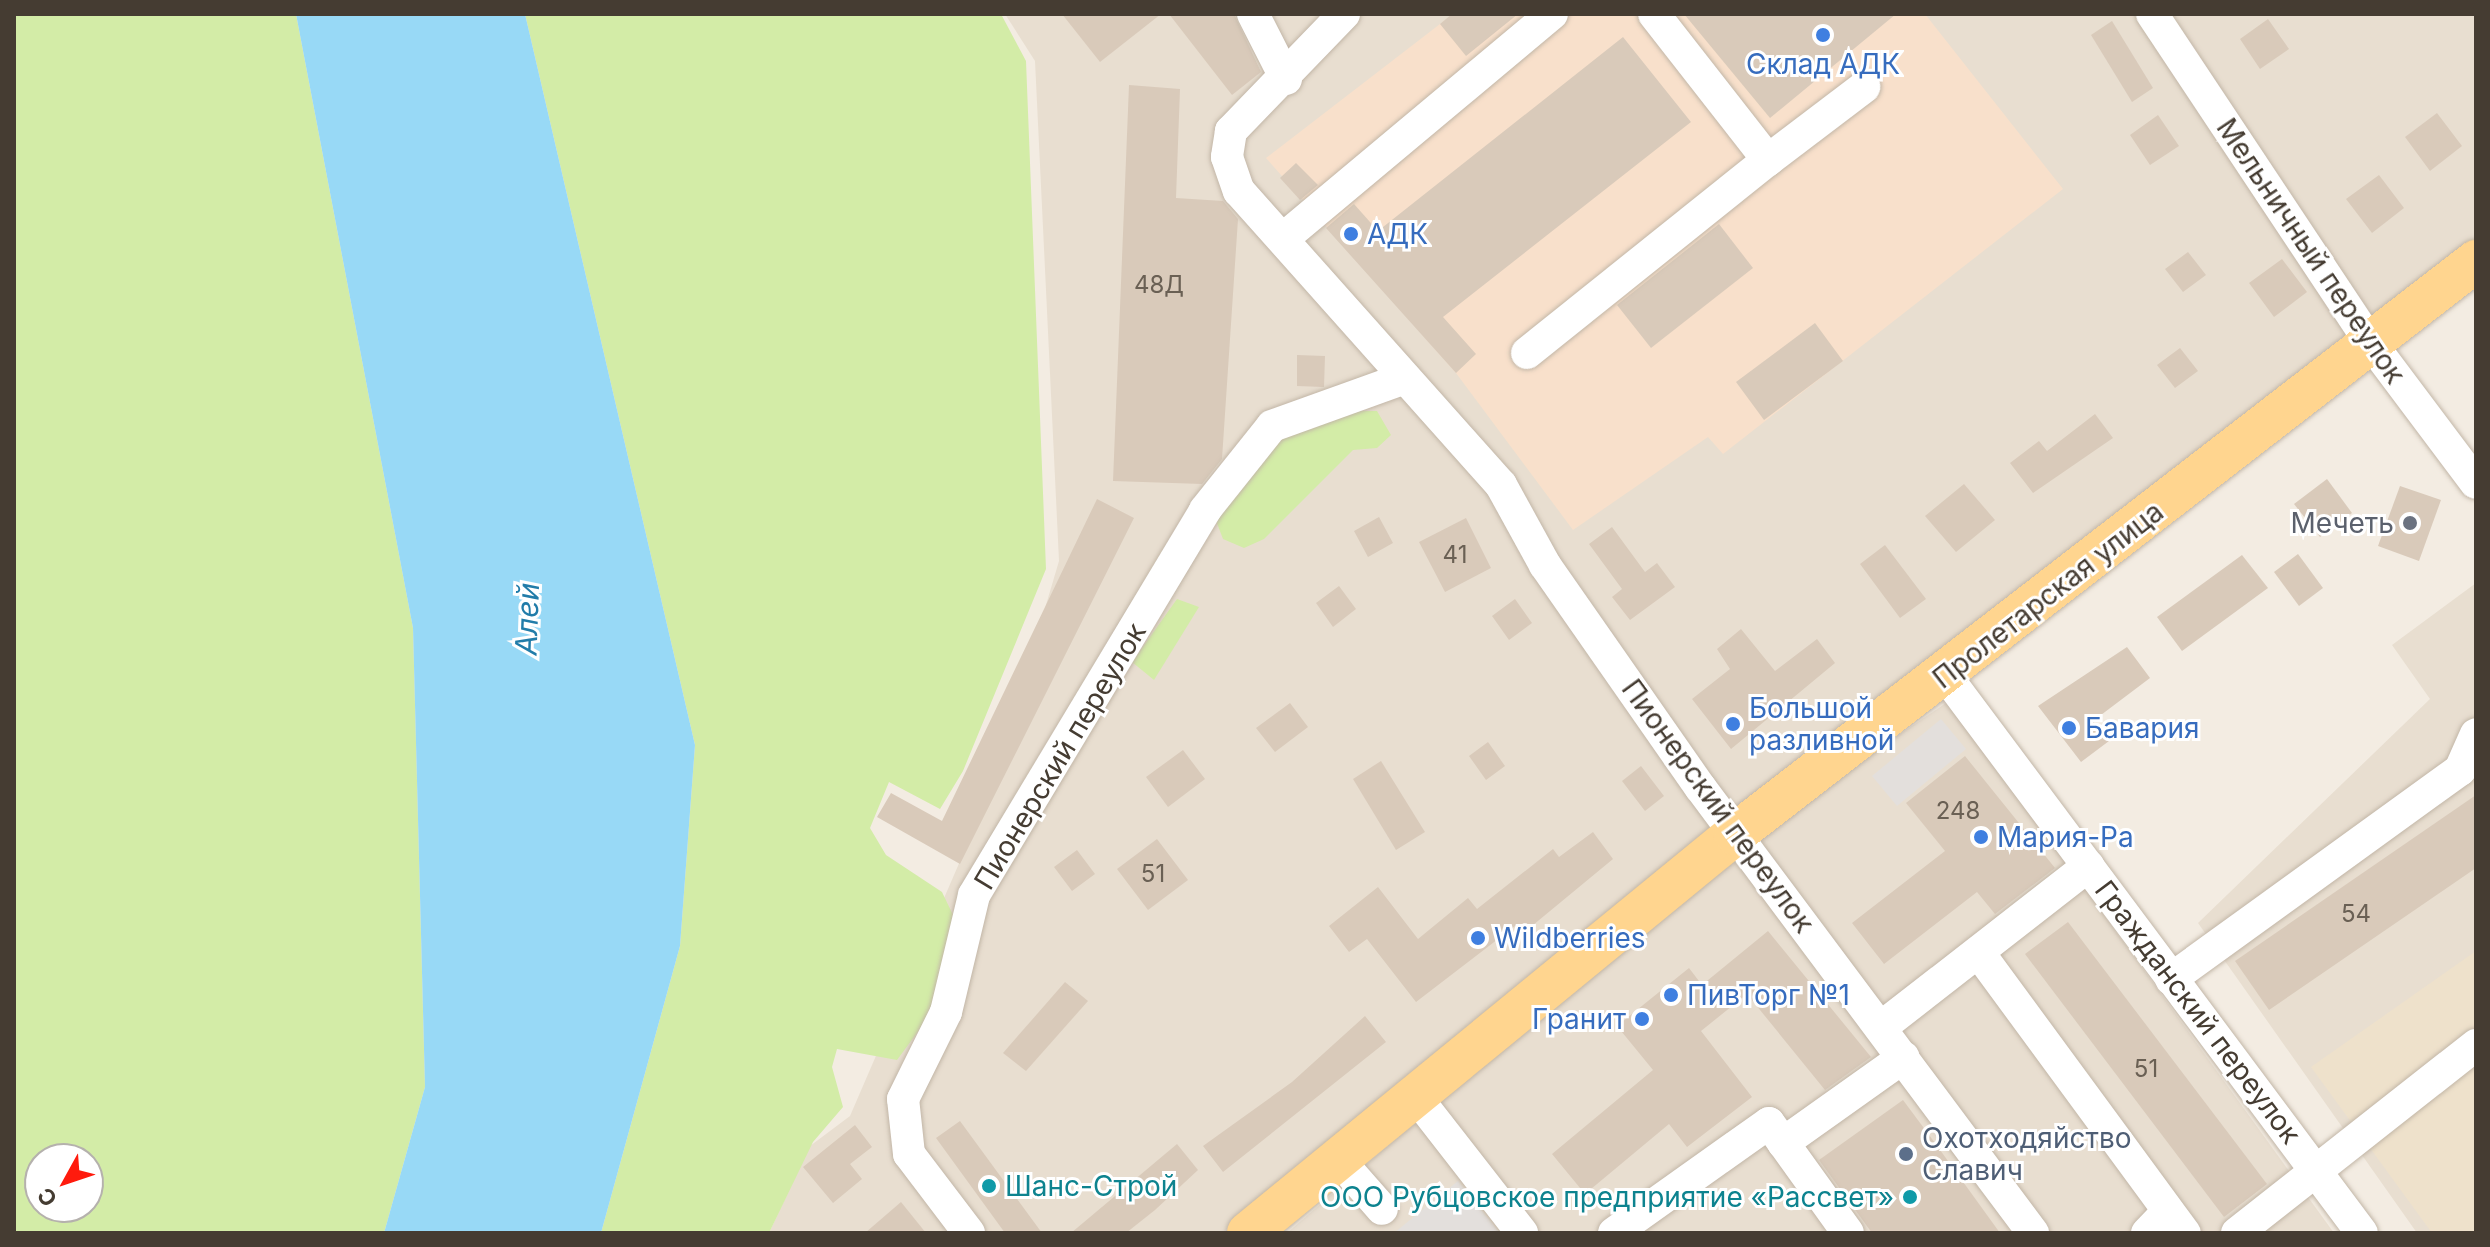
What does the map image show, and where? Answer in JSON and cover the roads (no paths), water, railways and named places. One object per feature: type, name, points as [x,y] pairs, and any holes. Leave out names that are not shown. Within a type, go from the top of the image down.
[{"type":"main road","name":"Пролетарская улица","points":[[1248,1233],[1417,1098],[1735,834],[1946,676],[2476,261]]},
{"type":"street","points":[[1253,14],[1286,79],[1344,14]]},
{"type":"street","points":[[1285,237],[1552,14]]},
{"type":"street","points":[[1654,14],[1768,160]]},
{"type":"street","name":"Мельничный переулок","points":[[2152,14],[2370,342],[2476,483]]},
{"type":"street","name":"Пионерский переулок","points":[[1286,79],[1231,131],[1227,157],[1239,191],[1285,237],[1501,485],[1545,565],[1735,834],[1884,1025],[2033,1233]]},
{"type":"street","points":[[1527,353],[1864,87]]},
{"type":"street","name":"Пионерский переулок","points":[[969,1233],[909,1154],[903,1099],[946,1012],[974,895],[1205,510],[1272,426],[1405,378]]},
{"type":"street","name":"Гражданский переулок","points":[[1946,676],[2362,1233]]},
{"type":"street","points":[[2171,979],[2460,770],[2476,734]]},
{"type":"street","points":[[1884,1025],[2088,866]]},
{"type":"street","points":[[1979,953],[2166,1226]]},
{"type":"street","points":[[2237,1233],[2320,1173],[2476,1045]]},
{"type":"street","points":[[1783,1143],[1904,1057]]},
{"type":"street","points":[[1417,1098],[1522,1233]]},
{"type":"street","points":[[1614,1233],[1769,1123],[1848,1233]]},
{"type":"street","points":[[1339,1160],[1382,1209]]},
{"type":"water","name":"Алей","points":[[296,14],[525,14],[695,745],[680,946],[601,1233],[384,1233],[425,1087],[413,628]]},
{"type":"place","name":"Склад АДК","points":[[1823,35]]},
{"type":"place","name":"АДК","points":[[1351,234]]},
{"type":"place","name":"Мечеть","points":[[2410,523]]},
{"type":"place","name":"Большой разливной","points":[[1733,724]]},
{"type":"place","name":"Бавария","points":[[2069,728]]},
{"type":"place","name":"Мария-Ра","points":[[1981,837]]},
{"type":"place","name":"Wildberries","points":[[1478,938]]},
{"type":"place","name":"ПивТорг №1","points":[[1671,995]]},
{"type":"place","name":"Гранит","points":[[1642,1019]]},
{"type":"place","name":"Охотходяйство Славич","points":[[1906,1154]]},
{"type":"place","name":"Шанс-Строй","points":[[989,1186]]},
{"type":"place","name":"ООО Рубцовское предприятие «Рассвет»","points":[[1910,1197]]}]
